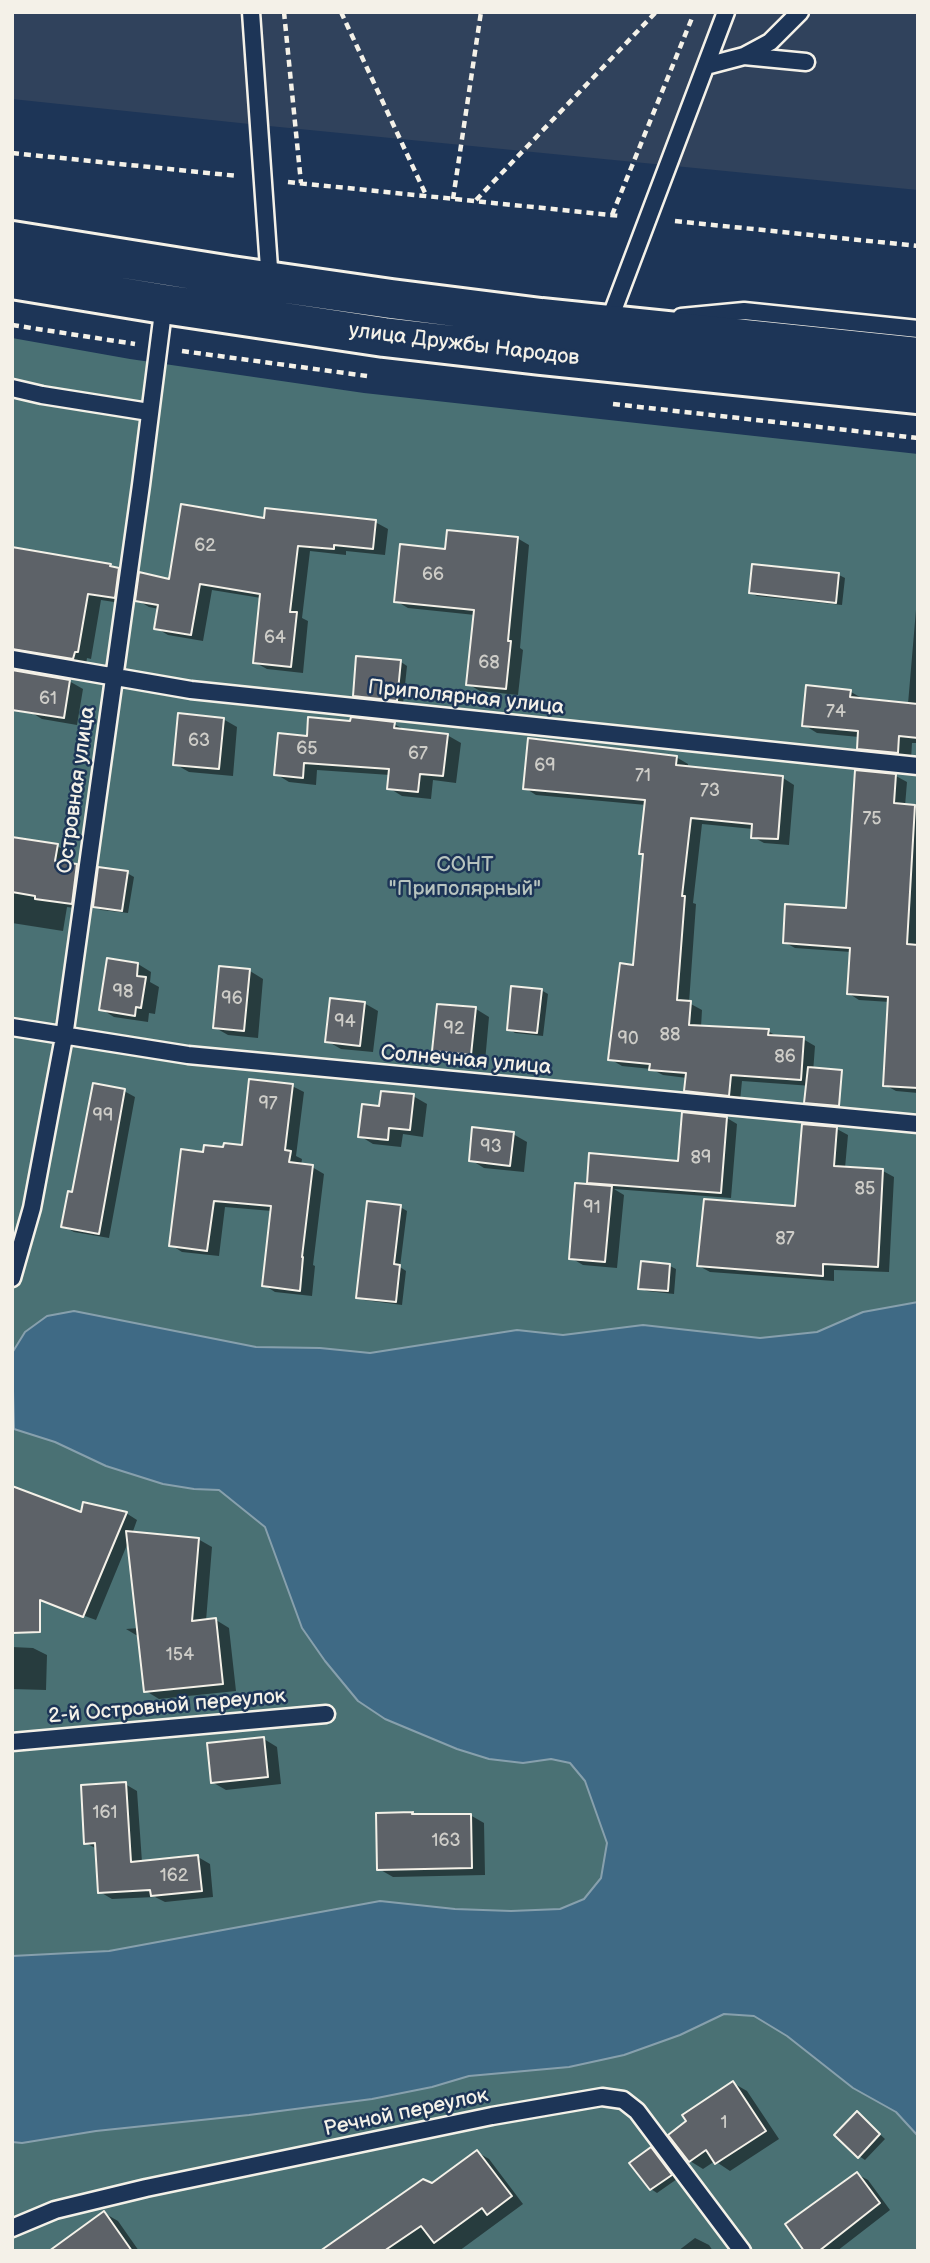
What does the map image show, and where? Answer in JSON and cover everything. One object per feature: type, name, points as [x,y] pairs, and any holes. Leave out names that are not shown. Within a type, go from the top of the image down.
[{"type":"main road","name":"улица Дружбы Народов","points":[[12,241],[270,282],[607,325],[916,349]]},
{"type":"main road","name":"улица Дружбы Народов","points":[[12,279],[423,342],[918,394]]},
{"type":"lane","points":[[251,12],[270,282]]},
{"type":"lane","points":[[607,325],[726,12]]},
{"type":"lane","points":[[706,66],[744,56],[770,42],[800,12]]},
{"type":"lane","points":[[744,56],[806,62]]},
{"type":"lane","name":"Островная улица","points":[[12,1278],[32,1208],[64,1037],[164,304]]},
{"type":"lane","points":[[12,388],[43,396],[149,412]]},
{"type":"lane","name":"Приполярная улица","points":[[12,659],[191,690],[918,766]]},
{"type":"lane","name":"Солнечная улица","points":[[12,1027],[188,1055],[918,1124]]},
{"type":"lane","name":"2-й Островной переулок","points":[[12,1742],[326,1714]]},
{"type":"lane","name":"Речной переулок","points":[[12,2228],[55,2210],[146,2188],[492,2116],[602,2097],[623,2100],[637,2111],[742,2251]]},
{"type":"path","points":[[284,12],[301,183]]},
{"type":"path","points":[[341,12],[427,196]]},
{"type":"path","points":[[453,198],[481,12]]},
{"type":"path","points":[[475,201],[656,12]]},
{"type":"path","points":[[612,215],[695,12]]},
{"type":"path","points":[[12,153],[918,246]]},
{"type":"shaded area","points":[[12,12],[918,12],[918,190],[12,99]]},
{"type":"shaded area","points":[[918,1302],[918,2136],[896,2112],[853,2088],[787,2036],[754,2016],[724,2014],[680,2035],[624,2055],[569,2067],[469,2076],[432,2087],[372,2099],[96,2131],[22,2143],[12,2142],[12,1956],[109,1951],[380,1901],[455,1909],[560,1909],[584,1899],[601,1878],[607,1843],[585,1781],[570,1763],[551,1759],[523,1763],[489,1759],[457,1749],[385,1719],[358,1701],[302,1628],[265,1527],[219,1490],[163,1484],[106,1466],[55,1442],[14,1429],[12,1353],[25,1332],[47,1316],[74,1311],[256,1347],[320,1348],[370,1353],[517,1330],[563,1335],[643,1325],[760,1338],[817,1332],[863,1312]]},
{"type":"green space","name":"СОНТ \"Приполярный\"","points":[[12,338],[130,359],[364,393],[918,454],[918,1302],[863,1312],[817,1332],[760,1338],[643,1325],[563,1335],[517,1330],[370,1353],[320,1348],[256,1347],[74,1311],[47,1316],[25,1332],[12,1353]]},
{"type":"green space","points":[[12,1427],[55,1442],[106,1466],[163,1484],[219,1490],[265,1527],[302,1628],[358,1701],[385,1719],[457,1749],[523,1763],[551,1759],[570,1763],[585,1781],[607,1843],[601,1878],[584,1899],[560,1909],[455,1909],[380,1901],[109,1951],[12,1956]]},
{"type":"green space","points":[[724,2014],[754,2016],[787,2036],[853,2088],[896,2112],[918,2136],[918,2251],[12,2251],[12,2142],[22,2143],[96,2131],[372,2099],[432,2087],[469,2076],[569,2067],[624,2055],[680,2035]]},
{"type":"building","points":[[181,504],[264,518],[265,508],[376,520],[373,549],[334,545],[334,549],[298,546],[290,612],[297,612],[291,667],[253,663],[260,594],[200,584],[191,635],[154,629],[158,605],[135,601],[139,572],[169,579]]},
{"type":"building","points":[[447,530],[518,537],[506,689],[466,685],[474,610],[394,602],[400,544],[445,549]]},
{"type":"building","points":[[12,547],[111,564],[110,566],[119,568],[115,598],[88,594],[78,652],[75,652],[73,659],[12,649]]},
{"type":"building","points":[[752,564],[839,573],[836,603],[749,593]]},
{"type":"building","points":[[356,656],[401,660],[397,701],[353,696]]},
{"type":"building","points":[[12,670],[70,680],[64,718],[12,710]]},
{"type":"building","points":[[806,685],[851,690],[850,697],[918,704],[918,738],[899,736],[898,753],[857,749],[858,731],[802,726]]},
{"type":"building","points":[[178,713],[224,718],[219,769],[173,765]]},
{"type":"building","points":[[308,717],[350,721],[351,717],[395,722],[394,728],[448,734],[443,776],[420,774],[418,792],[387,789],[389,769],[304,763],[303,778],[274,775],[278,733],[307,736]]},
{"type":"building","points":[[528,738],[677,756],[676,765],[783,776],[778,839],[751,838],[752,824],[691,818],[682,896],[685,896],[677,1000],[691,1001],[689,1025],[769,1029],[768,1035],[804,1037],[801,1080],[731,1075],[729,1096],[684,1091],[686,1073],[649,1070],[650,1064],[608,1060],[620,963],[633,965],[645,800],[523,789]]},
{"type":"building","points":[[855,770],[896,774],[894,803],[915,805],[907,944],[918,945],[918,1088],[883,1086],[888,997],[847,994],[850,948],[783,943],[785,904],[846,908]]},
{"type":"building","points":[[12,837],[58,844],[55,861],[77,864],[72,904],[35,899],[35,896],[12,892]]},
{"type":"building","points":[[98,867],[128,871],[122,911],[93,907]]},
{"type":"building","points":[[107,958],[138,963],[137,976],[146,977],[141,1008],[136,1007],[135,1016],[99,1010]]},
{"type":"building","points":[[219,966],[250,969],[244,1031],[213,1028]]},
{"type":"building","points":[[511,986],[542,989],[537,1033],[507,1030]]},
{"type":"building","points":[[330,998],[365,1002],[360,1046],[325,1042]]},
{"type":"building","points":[[437,1004],[476,1007],[471,1055],[432,1051]]},
{"type":"building","points":[[808,1067],[842,1070],[839,1106],[804,1103]]},
{"type":"building","points":[[249,1079],[293,1084],[285,1150],[291,1151],[289,1162],[313,1165],[300,1291],[262,1286],[271,1206],[214,1201],[207,1251],[169,1246],[181,1149],[203,1152],[204,1145],[242,1145]]},
{"type":"building","points":[[93,1083],[125,1089],[99,1234],[61,1227],[68,1191],[72,1192]]},
{"type":"building","points":[[381,1091],[414,1094],[410,1130],[389,1128],[388,1140],[358,1137],[362,1104],[379,1106]]},
{"type":"building","points":[[682,1112],[727,1117],[721,1193],[587,1183],[589,1153],[678,1161]]},
{"type":"building","points":[[802,1124],[837,1127],[834,1166],[883,1169],[878,1267],[823,1264],[823,1276],[697,1266],[704,1199],[795,1206]]},
{"type":"building","points":[[472,1127],[514,1132],[510,1166],[469,1161]]},
{"type":"building","points":[[575,1183],[612,1186],[605,1262],[569,1259]]},
{"type":"building","points":[[367,1201],[401,1205],[394,1264],[400,1265],[396,1302],[356,1298]]},
{"type":"building","points":[[641,1261],[670,1264],[668,1291],[638,1289]]},
{"type":"building","points":[[12,1486],[81,1512],[83,1502],[127,1512],[83,1617],[40,1600],[40,1632],[12,1633]]},
{"type":"building","points":[[126,1531],[199,1538],[192,1621],[216,1618],[223,1684],[144,1692]]},
{"type":"building","points":[[264,1737],[268,1777],[211,1783],[207,1743]]},
{"type":"building","points":[[126,1782],[131,1862],[198,1855],[202,1891],[151,1896],[150,1890],[98,1893],[95,1843],[84,1844],[81,1785]]},
{"type":"building","points":[[413,1812],[412,1814],[471,1814],[472,1868],[377,1870],[376,1813]]},
{"type":"building","points":[[733,2081],[766,2131],[715,2164],[706,2150],[689,2162],[668,2135],[686,2121],[682,2115]]},
{"type":"building","points":[[857,2111],[880,2134],[858,2158],[834,2135]]},
{"type":"building","points":[[651,2147],[672,2175],[650,2190],[629,2163]]},
{"type":"building","points":[[477,2150],[512,2196],[487,2215],[482,2208],[434,2243],[421,2226],[384,2251],[320,2251],[423,2179],[432,2183]]},
{"type":"building","points":[[857,2172],[880,2203],[819,2251],[804,2251],[785,2224]]},
{"type":"building","points":[[104,2211],[132,2251],[49,2251]]}]
